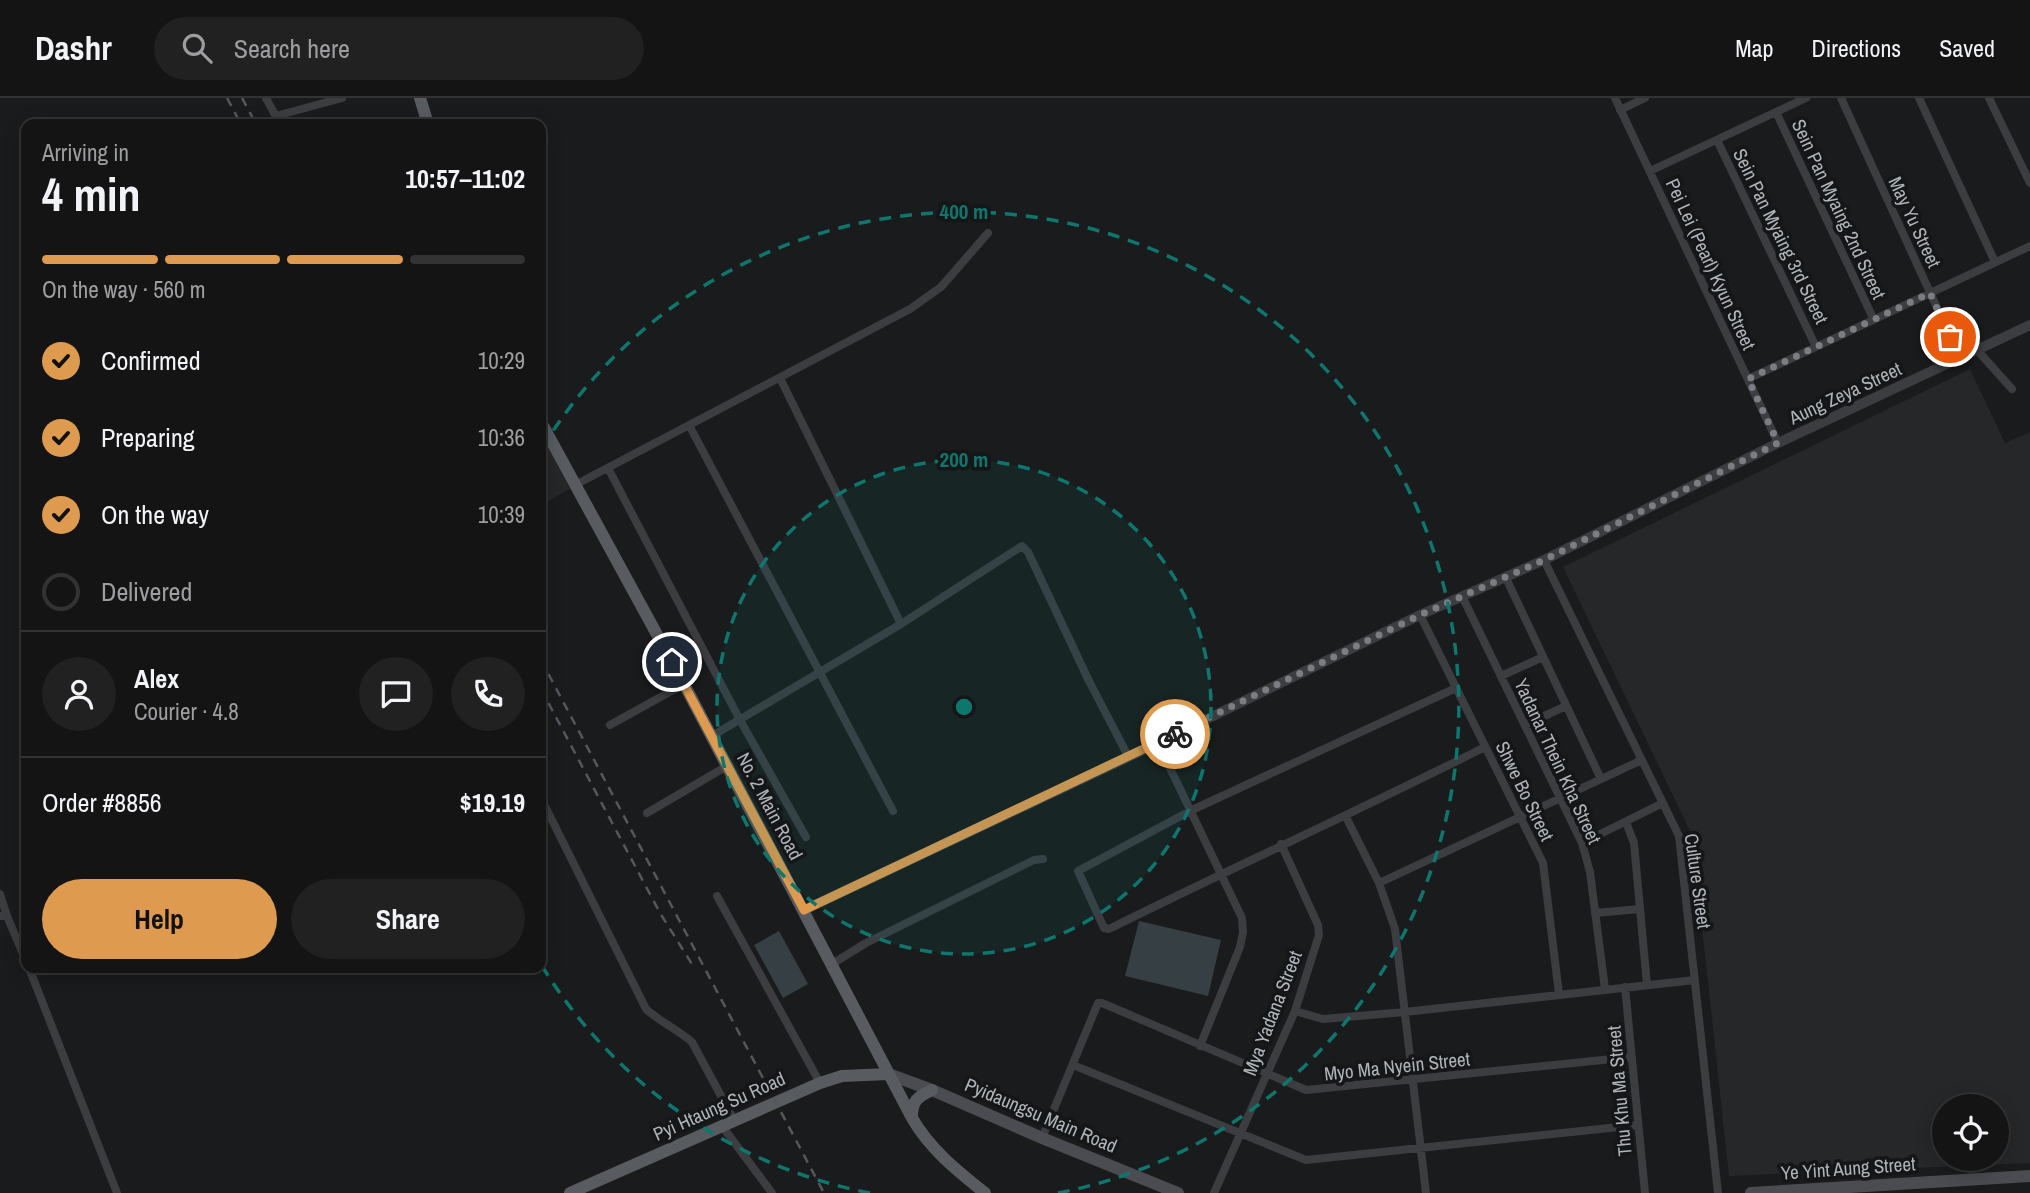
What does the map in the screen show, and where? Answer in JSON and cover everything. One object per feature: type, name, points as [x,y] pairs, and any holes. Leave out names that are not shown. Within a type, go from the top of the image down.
[{"type":"main road","points":[[420,98],[426,119]]},
{"type":"main road","name":"No. 2 Main Road","points":[[546,431],[712,736],[912,1118],[932,1147],[985,1193]]},
{"type":"main road","name":"Pyi Htaung Su Road","points":[[570,1193],[820,1083],[842,1076],[888,1074]]},
{"type":"main road","name":"Pyidaungsu Main Road","points":[[888,1074],[1178,1193]]},
{"type":"main road","points":[[912,1118],[912,1104],[932,1090]]},
{"type":"main road","name":"Ye Yint Aung Street","points":[[1751,1193],[2030,1176]]},
{"type":"street","points":[[265,98],[277,119]]},
{"type":"street","points":[[281,119],[342,98]]},
{"type":"street","name":"Pei Lei (Pearl) Kyun Street","points":[[1615,98],[1778,443]]},
{"type":"street","points":[[1620,110],[1645,98]]},
{"type":"street","points":[[1650,171],[1805,98]]},
{"type":"street","name":"May Yu Street","points":[[1841,98],[1960,358]]},
{"type":"street","points":[[1919,98],[1995,262]]},
{"type":"street","points":[[1989,98],[2030,183]]},
{"type":"street","name":"Sein Pan Myaing 2nd Street","points":[[1776,112],[1874,320]]},
{"type":"street","name":"Sein Pan Myaing 3rd Street","points":[[1717,139],[1816,346]]},
{"type":"street","points":[[575,485],[910,309],[941,286],[988,233]]},
{"type":"street","points":[[1748,379],[2030,246]]},
{"type":"street","name":"Aung Zeya Street","points":[[804,910],[1158,743],[1420,615],[1544,560],[1778,443],[2030,326]]},
{"type":"street","points":[[1977,350],[2012,389]]},
{"type":"street","points":[[779,377],[901,624]]},
{"type":"street","points":[[690,425],[893,811]]},
{"type":"street","points":[[608,468],[740,720],[806,837]]},
{"type":"street","points":[[712,736],[901,624],[1021,546],[1025,547],[1128,756]]},
{"type":"street","name":"Culture Street","points":[[1544,560],[1679,836],[1718,1193]]},
{"type":"street","points":[[1506,578],[1601,779]]},
{"type":"street","name":"Yadanar Thein Kha Street","points":[[1462,596],[1582,843],[1590,872],[1605,989]]},
{"type":"street","name":"Shwe Bo Street","points":[[1420,615],[1543,863],[1559,994]]},
{"type":"street","points":[[1501,676],[1543,657]]},
{"type":"street","points":[[610,725],[684,684]]},
{"type":"street","points":[[1456,688],[1192,810],[1078,871],[1104,928],[1109,929],[1281,844],[1346,817],[1485,747]]},
{"type":"street","points":[[1525,725],[1566,706]]},
{"type":"street","points":[[1158,743],[1242,918],[1240,947],[1200,1046]]},
{"type":"street","points":[[1379,883],[1642,760]]},
{"type":"street","points":[[647,813],[727,766]]},
{"type":"street","points":[[1582,843],[1663,803]]},
{"type":"street","points":[[546,808],[646,1009],[657,1020],[692,1042],[728,1123],[772,1193]]},
{"type":"street","points":[[1346,817],[1379,883],[1395,929],[1426,1193]]},
{"type":"street","points":[[1626,821],[1634,843],[1647,985]]},
{"type":"street","name":"Mya Yadana Street","points":[[1214,1193],[1294,1011],[1319,929],[1281,844]]},
{"type":"street","points":[[832,964],[866,943],[1034,860],[1043,859]]},
{"type":"street","points":[[0,894],[4,916],[21,951]]},
{"type":"street","points":[[717,896],[820,1083]]},
{"type":"street","points":[[1595,914],[1640,909]]},
{"type":"street","points":[[31,973],[117,1193]]},
{"type":"street","points":[[1294,1011],[1324,1019],[1695,980]]},
{"type":"street","name":"Thu Khu Ma Street","points":[[1625,987],[1645,1193]]},
{"type":"street","name":"Myo Ma Nyein Street","points":[[1073,1065],[1098,1003],[1306,1090],[1632,1057]]},
{"type":"street","points":[[1042,1138],[1073,1065],[1241,1133],[1300,1160],[1638,1125]]},
{"type":"shaded area","points":[[1970,369],[2005,443],[2030,432],[2030,1163],[2009,1164],[2009,1094],[1932,1094],[1932,1167],[1729,1176],[1692,835],[1563,567]]},
{"type":"shaded area","points":[[546,443],[570,489],[546,502]]},
{"type":"shaded area","points":[[1139,921],[1221,940],[1208,996],[1125,976]]},
{"type":"shaded area","points":[[779,931],[808,984],[783,998],[754,945]]},
{"type":"railway","points":[[227,98],[238,119]]},
{"type":"railway","points":[[242,98],[253,119]]},
{"type":"railway","points":[[546,669],[824,1193]]},
{"type":"railway","points":[[546,698],[660,913],[695,969]]},
{"type":"way so far","points":[[1175,734],[1420,615],[1544,560],[1778,443],[1748,379],[1930,293],[1950,337]]},
{"type":"route","points":[[672,662],[804,910],[1175,734]]}]
